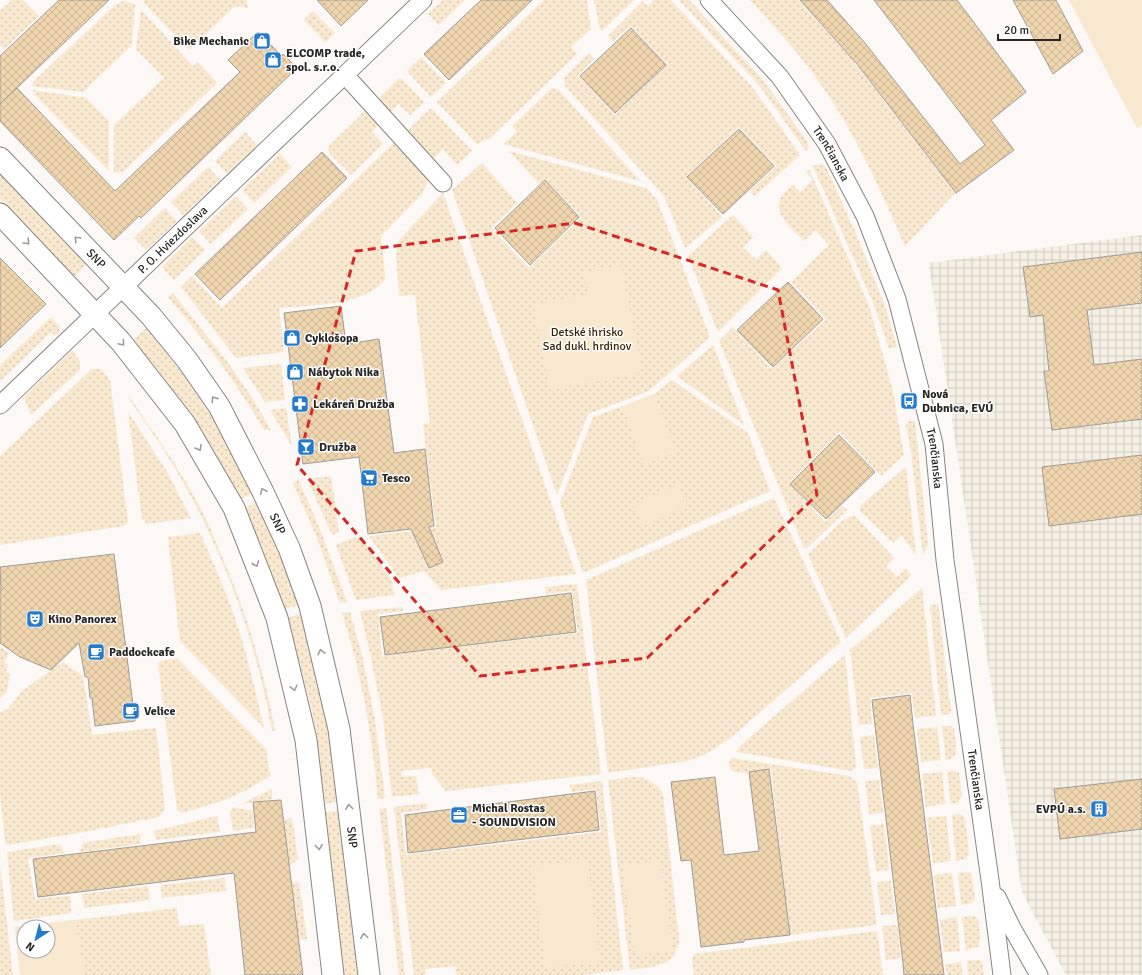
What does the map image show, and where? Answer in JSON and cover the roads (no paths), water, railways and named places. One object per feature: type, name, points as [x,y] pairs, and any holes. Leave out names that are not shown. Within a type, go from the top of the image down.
[{"type":"street","name":"P. O. Hviezdoslava","points":[[0,405],[423,0]]},
{"type":"street","name":"Trenčianska","points":[[709,0],[780,77],[827,144],[865,216],[896,299],[934,444],[946,560],[1002,975]]},
{"type":"street","points":[[345,75],[443,183]]},
{"type":"street","name":"SNP","points":[[0,158],[151,316],[186,360],[219,406],[286,541],[308,599],[339,729],[369,975]]},
{"type":"street","points":[[0,214],[121,342],[185,424],[234,508],[277,616],[306,740],[333,975]]},
{"type":"street","name":"Trenčianska","points":[[990,880],[1012,928],[1039,975]]},
{"type":"place","name":"Bike Mechanic","points":[[262,41]]},
{"type":"place","name":"ELCOMP trade, spol. s.r.o.","points":[[273,60]]},
{"type":"place","name":"Cyklošopa","points":[[292,338]]},
{"type":"place","name":"Nábytok Nika","points":[[295,372]]},
{"type":"place","name":"Nová Dubnica, EVÚ","points":[[909,401]]},
{"type":"place","name":"Lekáreň Družba","points":[[300,404]]},
{"type":"place","name":"Družba","points":[[306,447]]},
{"type":"place","name":"Tesco","points":[[369,478]]},
{"type":"place","name":"Kino Panorex","points":[[35,619]]},
{"type":"place","name":"Paddockcafe","points":[[96,652]]},
{"type":"place","name":"Velice","points":[[131,711]]},
{"type":"place","name":"EVPÚ a.s.","points":[[1099,809]]},
{"type":"place","name":"Michal Rostas - SOUNDVISION","points":[[459,815]]},
{"type":"park label","name":"Detské ihrisko Sad dukl. hrdinov","points":[[587,339]]}]
